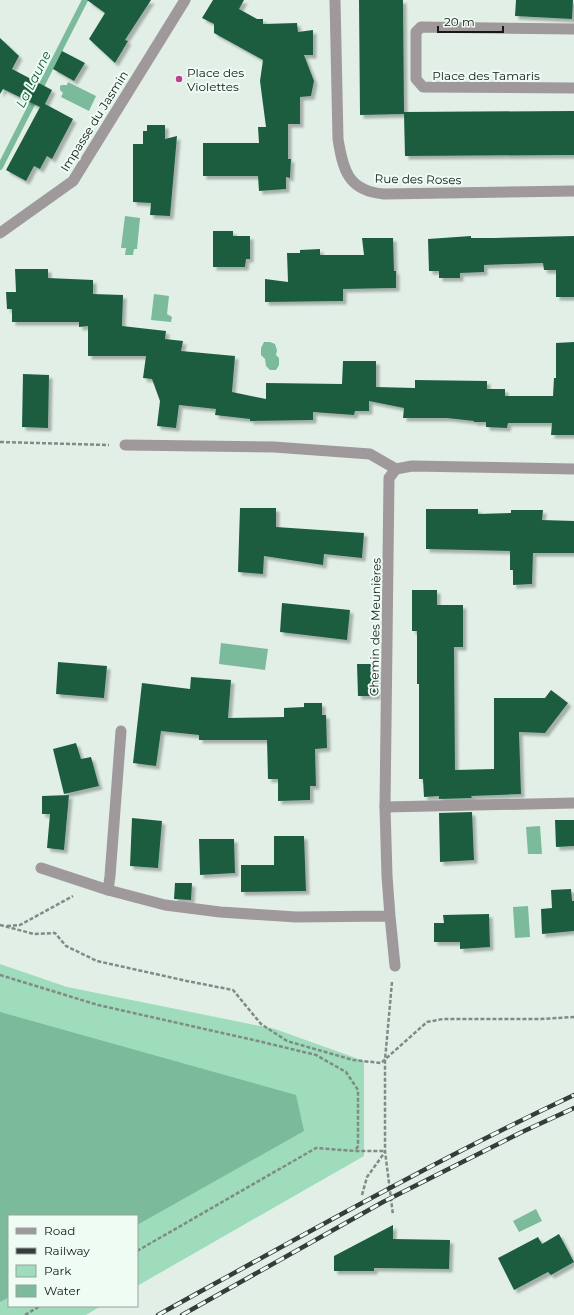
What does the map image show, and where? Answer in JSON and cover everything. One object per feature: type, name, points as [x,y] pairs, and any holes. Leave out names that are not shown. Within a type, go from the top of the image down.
[{"type":"street","name":"Impasse du Jasmin","points":[[0,233],[73,181],[185,0]]},
{"type":"street","name":"Rue des Roses","points":[[335,0],[338,139],[341,159],[348,176],[354,183],[364,190],[384,194],[574,191]]},
{"type":"street","name":"Place des Tamaris","points":[[574,29],[421,27],[416,32],[416,79],[423,87],[574,88]]},
{"type":"street","points":[[125,445],[274,447],[370,454],[396,468],[412,466],[574,469]]},
{"type":"street","name":"Chemin des Meunières","points":[[395,966],[390,916],[385,807],[389,478],[396,468]]},
{"type":"street","points":[[108,890],[121,730]]},
{"type":"street","points":[[385,807],[574,803]]},
{"type":"street","points":[[41,868],[94,886],[165,905],[220,912],[296,917],[390,916]]},
{"type":"path","points":[[0,442],[125,445]]},
{"type":"path","points":[[5,926],[20,925],[94,886]]},
{"type":"path","points":[[0,925],[34,934],[55,933],[66,946],[97,961],[233,990],[261,1024],[287,1041],[354,1060],[381,1063],[427,1022],[435,1020],[541,1019],[574,1017]]},
{"type":"path","points":[[393,1215],[385,1151],[385,1060],[392,981],[395,966]]},
{"type":"path","points":[[0,975],[98,1005],[316,1055],[346,1072],[358,1090],[358,1146],[355,1152]]},
{"type":"path","points":[[138,1250],[316,1148],[355,1152],[385,1151]]},
{"type":"path","points":[[362,1194],[367,1177],[385,1151]]},
{"type":"path","points":[[25,1315],[38,1307]]},
{"type":"green space","points":[[0,964],[67,987],[275,1029],[364,1061],[364,1156],[138,1285],[138,1215],[8,1215],[8,1307],[99,1307],[86,1315],[0,1315]]},
{"type":"water","points":[[68,82],[96,96],[89,111],[61,97],[63,93],[60,90],[60,86],[67,85]]},
{"type":"water","points":[[125,216],[140,218],[137,249],[134,249],[133,255],[125,255],[126,248],[121,248]]},
{"type":"water","points":[[154,294],[169,296],[167,314],[172,317],[171,322],[151,320]]},
{"type":"water","points":[[264,342],[275,344],[277,350],[276,355],[279,358],[279,365],[276,370],[270,370],[266,366],[265,359],[261,355],[261,348]]},
{"type":"water","points":[[221,643],[268,649],[265,670],[219,664]]},
{"type":"water","points":[[540,826],[542,854],[528,854],[526,827]]},
{"type":"water","points":[[528,906],[530,937],[515,938],[513,907]]},
{"type":"water","points":[[0,1012],[296,1095],[304,1131],[138,1224],[138,1215],[8,1215],[8,1298],[0,1302]]},
{"type":"water","points":[[536,1209],[542,1221],[519,1232],[513,1221]]},
{"type":"building","points":[[87,0],[151,0],[125,40],[128,41],[115,63],[89,39],[105,13]]},
{"type":"building","points":[[213,0],[244,0],[239,9],[257,19],[263,19],[263,24],[297,23],[298,32],[313,30],[313,55],[304,55],[314,81],[311,96],[300,97],[300,124],[288,124],[288,159],[291,159],[290,178],[286,177],[286,189],[259,191],[258,176],[203,176],[203,143],[259,143],[258,127],[266,127],[260,81],[263,60],[214,33],[214,24],[202,18]]},
{"type":"building","points":[[359,0],[403,0],[404,112],[574,111],[574,155],[405,156],[404,114],[360,115]]},
{"type":"building","points":[[516,0],[573,0],[572,19],[515,16]]},
{"type":"building","points":[[0,38],[19,56],[12,69],[52,90],[45,104],[73,119],[52,159],[47,156],[40,169],[34,166],[26,181],[6,170],[40,107],[3,89],[0,94]]},
{"type":"building","points":[[62,51],[85,63],[74,81],[53,69]]},
{"type":"building","points":[[147,125],[165,125],[165,139],[177,136],[170,216],[150,215],[151,203],[133,202],[133,144],[143,144],[143,131],[147,131]]},
{"type":"building","points":[[213,231],[233,231],[233,236],[250,236],[250,259],[246,259],[245,267],[213,267]]},
{"type":"building","points":[[471,236],[471,238],[574,236],[574,297],[556,297],[556,270],[544,270],[543,263],[484,265],[484,272],[460,273],[460,278],[439,278],[439,271],[429,271],[428,239]]},
{"type":"building","points":[[362,238],[393,238],[396,288],[343,289],[343,301],[265,302],[265,279],[288,282],[287,253],[300,253],[300,250],[320,249],[320,255],[364,255]]},
{"type":"building","points":[[15,269],[48,269],[48,278],[93,280],[93,294],[123,295],[122,326],[166,331],[165,339],[183,341],[181,351],[235,356],[232,392],[266,399],[266,383],[342,384],[343,361],[376,361],[376,387],[415,388],[415,380],[487,381],[487,389],[505,389],[505,396],[553,396],[554,378],[556,378],[556,343],[574,342],[574,435],[551,435],[552,423],[508,423],[507,428],[486,427],[486,422],[474,422],[447,418],[403,418],[404,408],[369,401],[369,411],[355,411],[354,415],[313,412],[313,420],[250,421],[250,419],[215,415],[216,409],[179,405],[176,428],[157,426],[160,401],[152,379],[143,378],[146,356],[88,356],[88,326],[79,327],[79,322],[12,322],[12,309],[7,309],[6,292],[16,292]]},
{"type":"building","points":[[23,374],[49,375],[48,428],[22,427]]},
{"type":"building","points":[[240,508],[276,508],[276,527],[364,533],[362,558],[324,554],[323,565],[264,556],[263,574],[238,572]]},
{"type":"building","points":[[426,509],[478,509],[478,514],[511,513],[511,510],[543,510],[542,520],[574,521],[574,553],[533,553],[532,584],[513,585],[513,570],[510,570],[510,551],[426,549]]},
{"type":"building","points":[[412,590],[437,590],[437,605],[463,605],[463,647],[454,647],[455,770],[494,769],[494,698],[545,698],[551,690],[568,703],[545,733],[519,732],[521,794],[471,796],[472,798],[439,799],[439,796],[424,797],[423,779],[419,779],[419,684],[417,684],[417,631],[412,631]]},
{"type":"building","points":[[282,603],[350,610],[347,640],[280,632]]},
{"type":"building","points":[[58,662],[107,666],[104,698],[56,694]]},
{"type":"building","points":[[357,664],[377,664],[377,696],[358,696]]},
{"type":"building","points":[[191,677],[231,680],[228,718],[284,717],[284,708],[304,707],[304,703],[322,703],[322,715],[326,715],[327,748],[315,749],[316,786],[310,786],[310,800],[278,801],[278,779],[268,779],[267,740],[199,740],[199,735],[161,731],[156,766],[133,763],[142,683],[190,689]]},
{"type":"building","points":[[76,743],[81,759],[91,757],[99,786],[64,794],[53,749]]},
{"type":"building","points":[[69,795],[64,850],[47,848],[50,814],[42,814],[42,796]]},
{"type":"building","points":[[472,812],[474,860],[440,862],[439,813]]},
{"type":"building","points":[[132,818],[162,821],[158,868],[130,866]]},
{"type":"building","points":[[555,820],[574,820],[574,846],[556,847]]},
{"type":"building","points":[[274,836],[304,836],[306,891],[241,892],[241,865],[274,865]]},
{"type":"building","points":[[199,839],[234,839],[235,873],[200,875]]},
{"type":"building","points":[[175,883],[192,883],[191,900],[174,899]]},
{"type":"building","points":[[571,889],[572,901],[574,901],[574,931],[542,934],[541,909],[552,908],[551,890]]},
{"type":"building","points":[[489,914],[490,947],[460,949],[460,942],[434,942],[434,923],[444,923],[443,915]]},
{"type":"building","points":[[393,1225],[393,1239],[450,1240],[449,1269],[374,1268],[374,1271],[334,1271],[334,1256]]},
{"type":"building","points":[[559,1234],[574,1262],[551,1275],[548,1272],[514,1290],[498,1258],[538,1237],[542,1244]]},
{"type":"waterway","name":"La Laune","points":[[0,167],[85,0]]},
{"type":"railway","points":[[158,1315],[416,1174],[574,1095]]},
{"type":"railway","points":[[182,1315],[383,1202],[522,1132],[574,1108]]},
{"type":"place","name":"Place des Violettes","points":[[179,79]]}]
